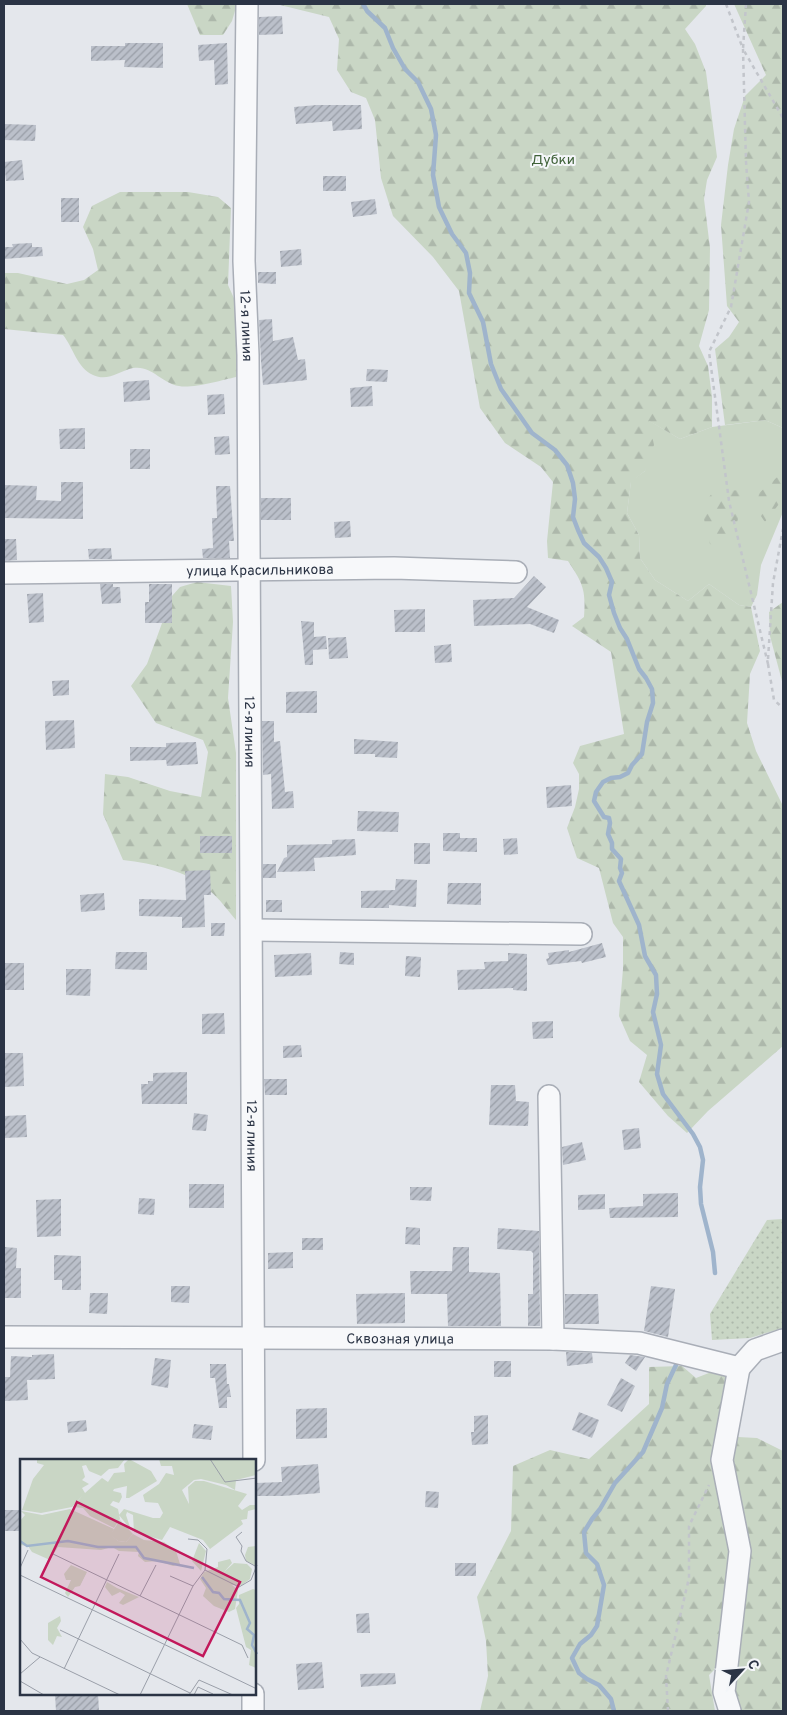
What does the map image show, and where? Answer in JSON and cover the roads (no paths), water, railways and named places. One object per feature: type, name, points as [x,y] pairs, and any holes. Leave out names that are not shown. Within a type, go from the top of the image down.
[{"type":"street","name":"12-я линия","points":[[247,4],[244,262],[248,355],[254,1459]]},
{"type":"street","name":"улица Красильникова","points":[[4,573],[394,568],[516,572]]},
{"type":"street","points":[[252,930],[581,934]]},
{"type":"street","points":[[549,1096],[553,1339]]},
{"type":"street","name":"Сквозная улица","points":[[4,1337],[553,1339],[639,1343],[739,1368]]},
{"type":"street","points":[[730,1711],[724,1692],[740,1551],[722,1460],[739,1368],[755,1350],[783,1340]]},
{"type":"street","points":[[253,1695],[253,1711]]},
{"type":"waterway","points":[[363,4],[367,11],[385,28],[393,48],[405,69],[418,82],[431,109],[436,135],[433,175],[439,207],[452,234],[466,253],[470,273],[469,293],[483,322],[491,364],[501,389],[532,433],[555,450],[567,465],[573,483],[575,499],[573,517],[584,543],[599,557],[606,568],[612,582],[609,595],[614,613],[639,669],[652,689],[653,703],[647,722],[642,754],[632,765],[628,773],[603,782],[596,792],[594,801],[604,817],[609,818],[608,834],[612,843],[612,849],[621,859],[620,868],[622,873],[619,881],[639,925],[645,956],[656,975],[657,994],[653,1012],[661,1045],[657,1074],[663,1094],[693,1134],[700,1147],[703,1160],[700,1187],[701,1204],[713,1252],[715,1273]]},
{"type":"waterway","points":[[614,1711],[611,1699],[599,1685],[579,1673],[572,1658],[580,1644],[591,1635],[597,1626],[604,1585],[597,1564],[586,1553],[584,1532],[615,1483],[643,1452],[662,1408],[667,1384],[676,1365]]},
{"type":"park label","name":"Дубки","points":[[553,159]]}]
